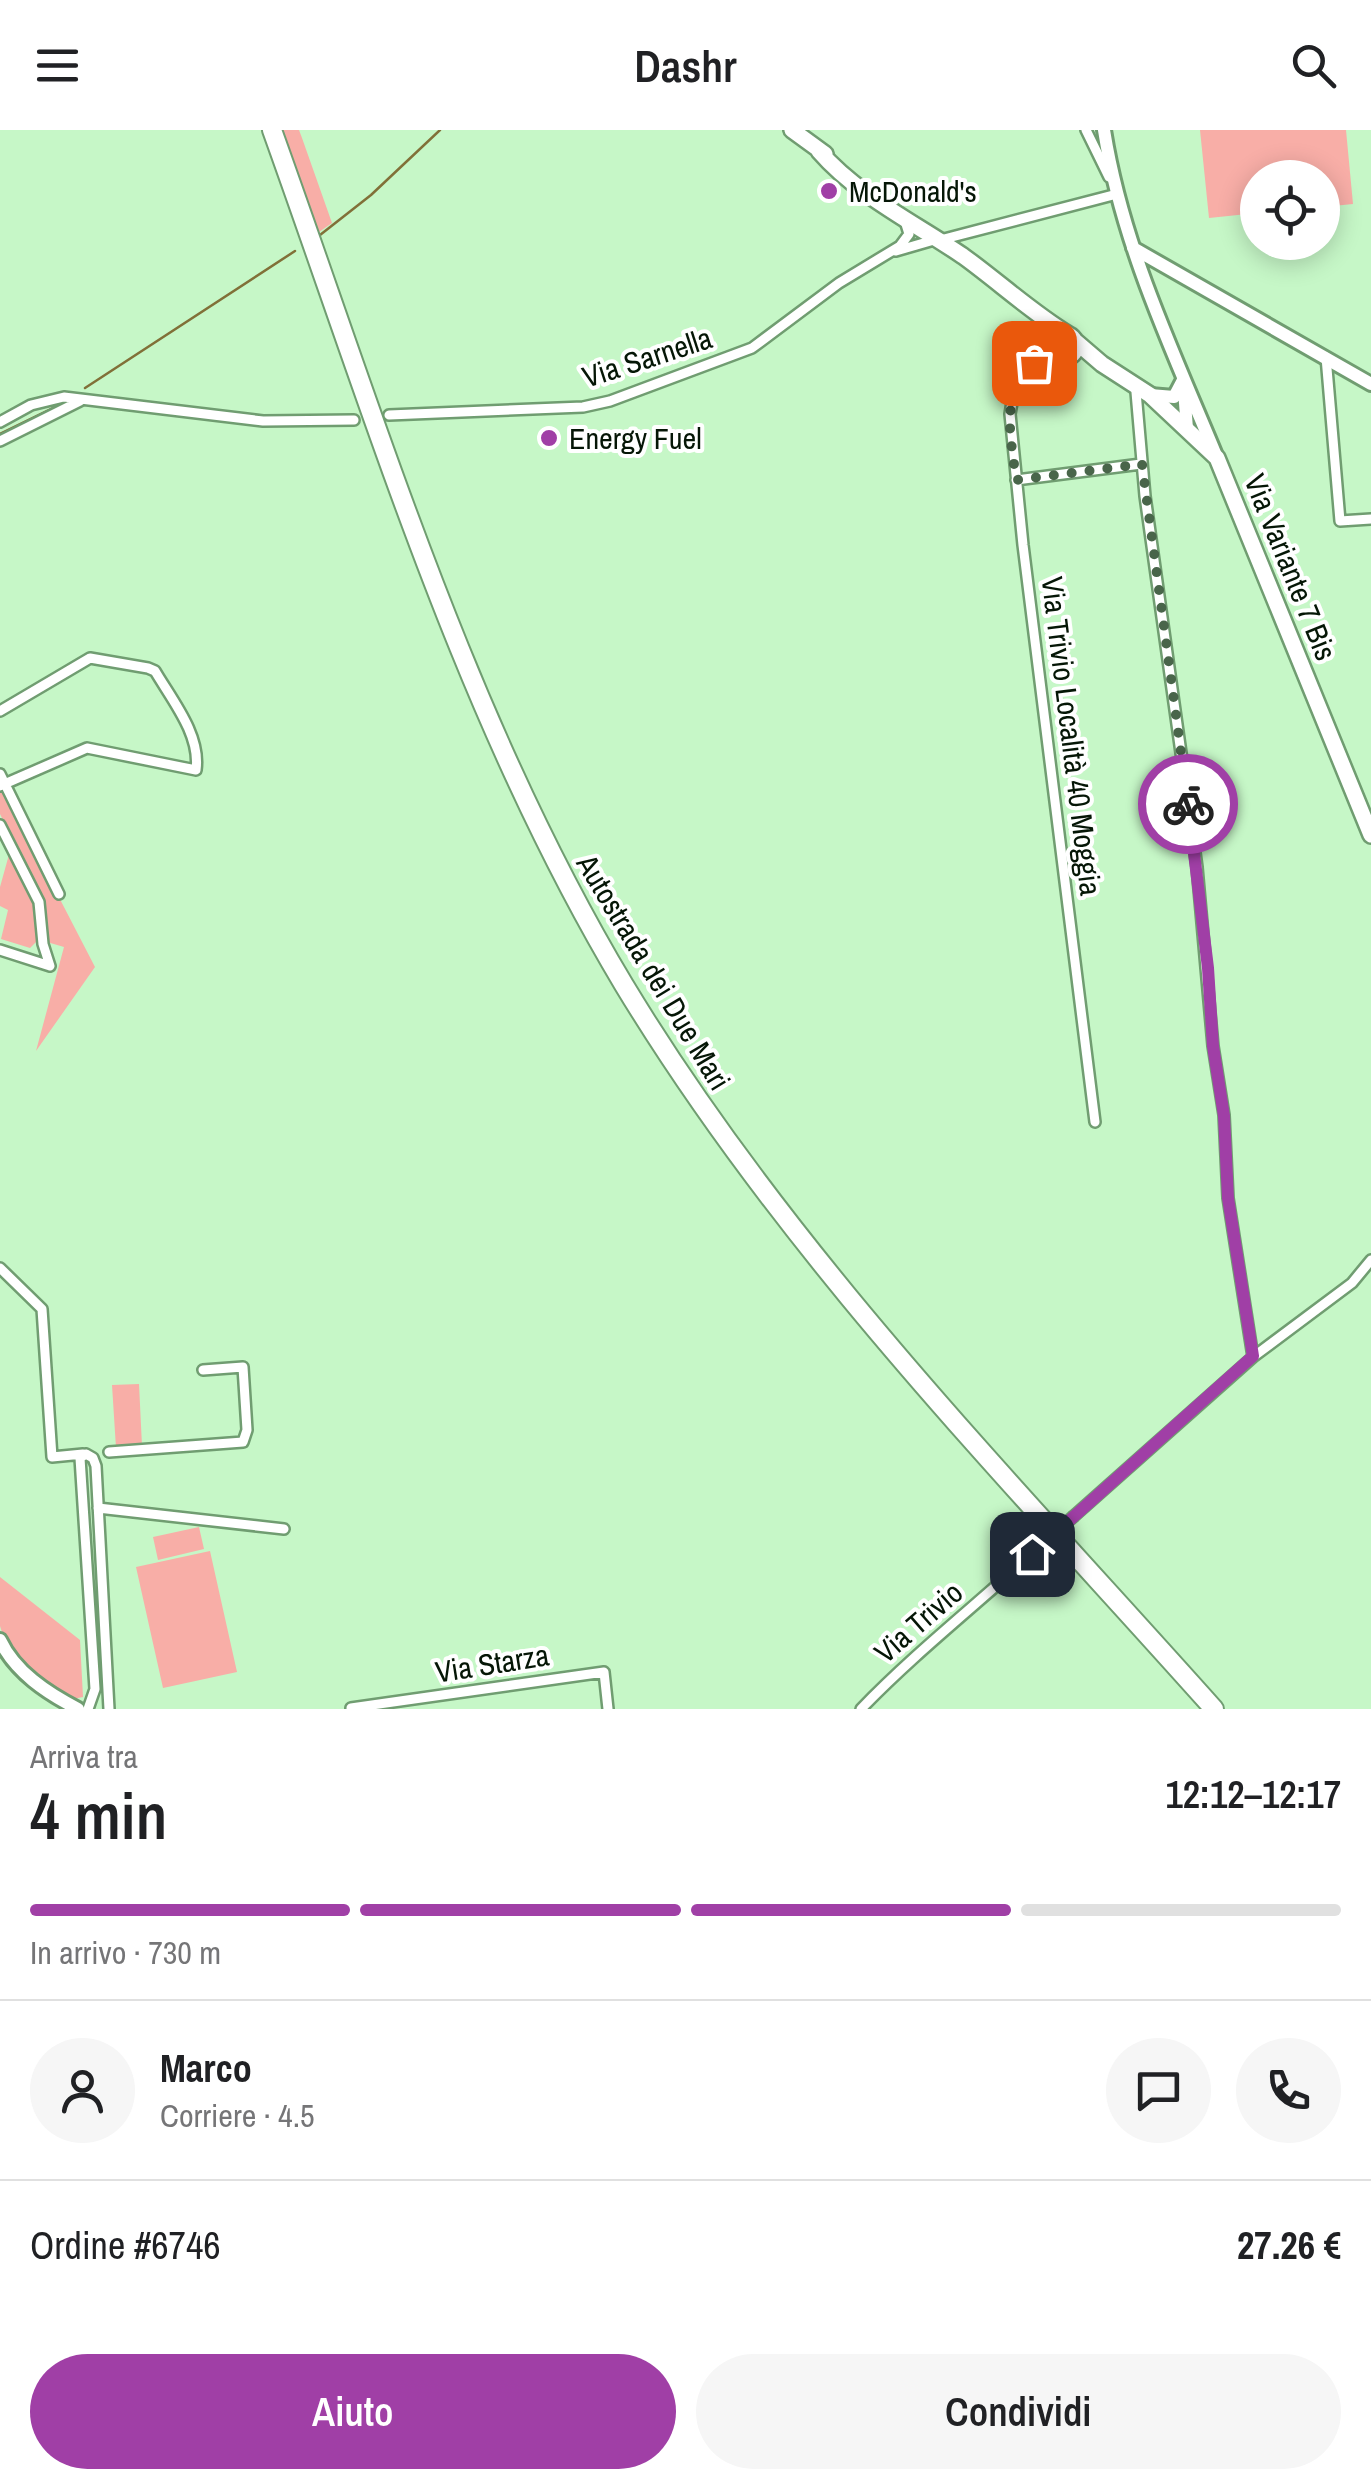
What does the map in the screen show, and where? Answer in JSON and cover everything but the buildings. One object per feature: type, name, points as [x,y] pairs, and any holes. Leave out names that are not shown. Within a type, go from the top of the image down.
[{"type":"highway","name":"Autostrada dei Due Mari","points":[[261,130],[457,672],[514,801],[614,988],[699,1120],[815,1274],[1200,1709]]},
{"type":"highway","name":"Autostrada dei Due Mari","points":[[272,130],[467,669],[547,844],[623,982],[698,1100],[823,1268],[1214,1709]]},
{"type":"main road","name":"Via Variante 7 Bis","points":[[792,130],[960,254],[1038,317],[1063,346],[1102,364],[1143,394],[1217,458],[1371,835]]},
{"type":"main road","points":[[1104,130],[1133,248],[1217,458]]},
{"type":"main road","name":"Via Variante 7 Bis","points":[[819,151],[914,231],[940,240]]},
{"type":"main road","name":"Via Variante 7 Bis","points":[[896,204],[914,231]]},
{"type":"main road","points":[[1133,248],[1371,384]]},
{"type":"main road","points":[[1143,394],[1174,397],[1184,378]]},
{"type":"main road","points":[[1184,378],[1187,430],[1196,426],[1200,417]]},
{"type":"main road","points":[[0,1640],[4,1654],[30,1678],[78,1709]]},
{"type":"street","points":[[940,240],[1117,194],[1086,130]]},
{"type":"street","points":[[889,254],[907,238],[909,230],[914,231]]},
{"type":"street","name":"Via Sarnella","points":[[389,415],[583,406],[610,401],[752,348],[839,283],[889,254],[914,231]]},
{"type":"street","name":"Via Trivio Località 40 Moggia","points":[[1063,346],[1034,363],[1015,385],[1010,402],[1016,480],[1095,1122]]},
{"type":"street","points":[[1326,357],[1340,521],[1371,519]]},
{"type":"street","points":[[1143,394],[1142,464],[1197,867],[1213,1046],[1224,1116],[1228,1198],[1253,1356]]},
{"type":"street","points":[[0,422],[31,404],[53,398],[263,421],[354,420]]},
{"type":"street","points":[[0,441],[80,401]]},
{"type":"street","points":[[1016,480],[1142,464]]},
{"type":"street","points":[[0,710],[90,658],[148,668],[155,671],[192,736],[198,757],[196,770],[87,748],[3,786]]},
{"type":"street","points":[[0,774],[59,894]]},
{"type":"street","points":[[0,824],[39,902],[43,944],[50,966],[0,950]]},
{"type":"street","name":"Via Trivio","points":[[861,1709],[895,1674],[930,1647],[1253,1356],[1352,1283],[1371,1260]]},
{"type":"street","points":[[0,1268],[42,1309],[52,1457],[86,1454],[96,1466],[109,1709]]},
{"type":"street","points":[[109,1452],[243,1442],[247,1430],[243,1367],[203,1370]]},
{"type":"street","points":[[86,1454],[80,1458],[95,1689],[88,1709]]},
{"type":"street","points":[[98,1508],[284,1529]]},
{"type":"street","name":"Via Starza","points":[[351,1708],[604,1672],[608,1709]]},
{"type":"shaded area","points":[[282,130],[299,130],[302,138],[332,223],[319,232]]},
{"type":"shaded area","points":[[1200,130],[1346,130],[1353,204],[1340,205],[1340,160],[1240,160],[1240,215],[1209,218]]},
{"type":"shaded area","points":[[0,790],[4,791],[95,967],[36,1051],[64,947],[47,942],[43,903],[0,814]]},
{"type":"shaded area","points":[[10,851],[35,905],[39,939],[30,948],[1,939],[8,910],[0,906],[0,887]]},
{"type":"shaded area","points":[[139,1384],[142,1446],[116,1448],[112,1385]]},
{"type":"shaded area","points":[[199,1527],[204,1549],[158,1560],[153,1537]]},
{"type":"shaded area","points":[[210,1551],[237,1672],[163,1688],[136,1567]]},
{"type":"shaded area","points":[[0,1577],[80,1640],[83,1697],[73,1699],[30,1667],[11,1647],[0,1626]]},
{"type":"waterway","points":[[320,235],[371,195],[440,130]]},
{"type":"waterway","points":[[85,388],[295,251]]},
{"type":"waterway","points":[[0,434],[59,405]]},
{"type":"way so far","points":[[1034,363],[1015,385],[1010,402],[1016,480],[1142,464],[1188,804]]},
{"type":"place","name":"McDonald's","points":[[829,191]]},
{"type":"place","name":"Energy Fuel","points":[[549,438]]},
{"type":"route","points":[[1032,1554],[1253,1356],[1228,1198],[1224,1116],[1188,804]]}]
